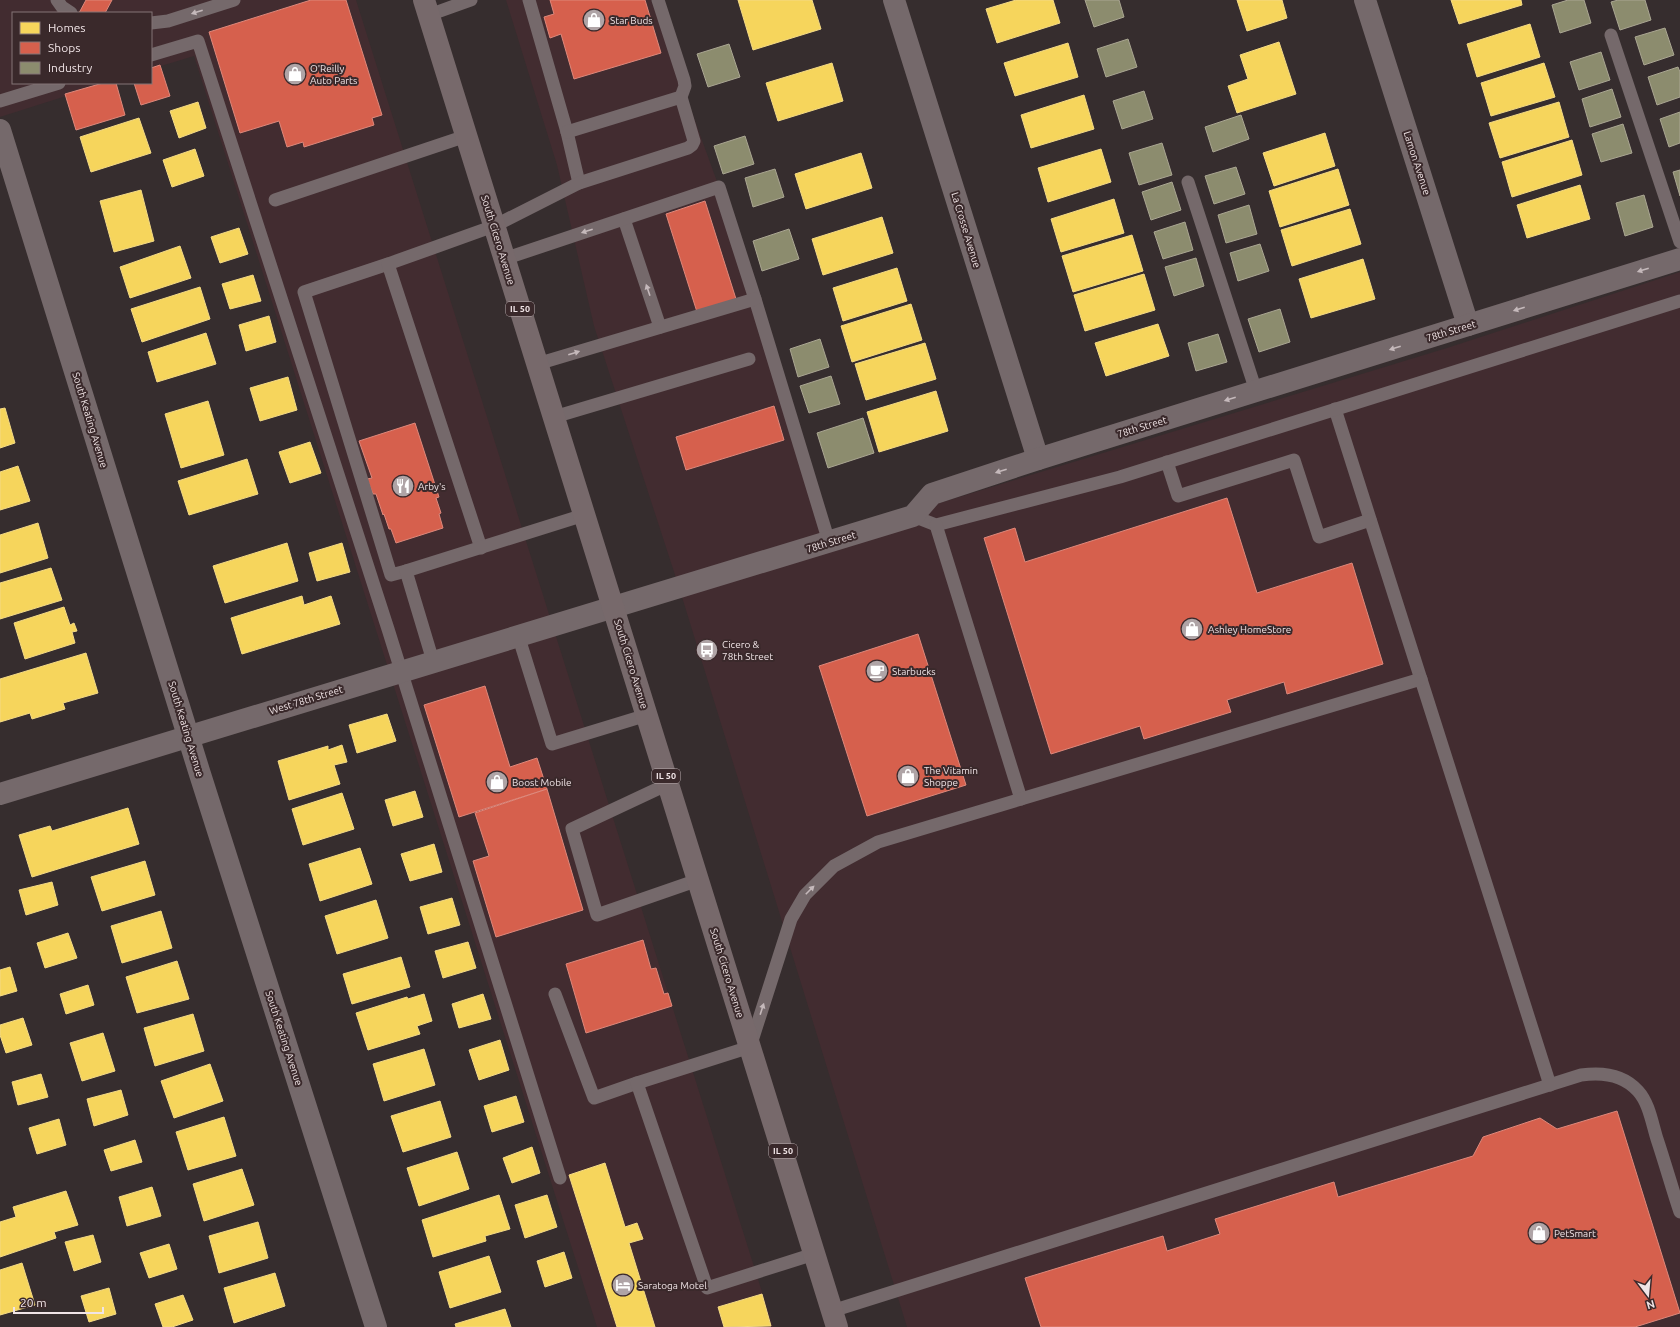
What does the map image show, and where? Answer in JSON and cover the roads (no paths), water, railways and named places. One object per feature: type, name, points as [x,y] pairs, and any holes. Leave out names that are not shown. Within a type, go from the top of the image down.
[{"type":"main road","name":"South Cicero Avenue","points":[[426,8],[835,1319]]},
{"type":"street","name":"La Crosse Avenue","points":[[894,0],[1038,459]]},
{"type":"street","name":"Lamon Avenue","points":[[1365,0],[1468,325]]},
{"type":"street","name":"South Keating Avenue","points":[[0,130],[188,736],[376,1327]]},
{"type":"street","name":"78th Street","points":[[613,606],[913,516],[932,494],[1038,459],[1680,259]]},
{"type":"street","name":"West 78th Street","points":[[0,794],[613,606]]},
{"type":"lane","points":[[57,0],[62,7],[70,12]]},
{"type":"lane","points":[[152,23],[168,21],[234,0]]},
{"type":"lane","points":[[426,8],[471,0]]},
{"type":"lane","points":[[529,0],[580,183]]},
{"type":"lane","points":[[584,515],[391,576],[304,292],[494,226],[580,183],[688,148],[692,145],[694,141],[681,97],[685,86],[684,80],[658,0]]},
{"type":"lane","points":[[1611,35],[1680,242]]},
{"type":"lane","points":[[152,55],[198,41],[401,671],[560,1178]]},
{"type":"lane","points":[[0,101],[56,84]]},
{"type":"lane","points":[[567,132],[681,97]]},
{"type":"lane","points":[[275,200],[466,136]]},
{"type":"lane","points":[[1188,182],[1256,391]]},
{"type":"lane","points":[[504,259],[718,187],[755,299],[829,542]]},
{"type":"lane","points":[[624,219],[660,326]]},
{"type":"lane","points":[[388,264],[481,548]]},
{"type":"lane","points":[[537,364],[660,326],[755,299]]},
{"type":"lane","points":[[913,516],[936,525],[1120,476],[1680,301]]},
{"type":"lane","points":[[554,418],[749,359]]},
{"type":"lane","points":[[1335,409],[1550,1085]]},
{"type":"lane","points":[[1167,462],[1178,496],[1294,460],[1319,537],[1370,520]]},
{"type":"lane","points":[[936,525],[1021,799]]},
{"type":"lane","points":[[406,572],[433,661]]},
{"type":"lane","points":[[518,635],[552,744],[647,715]]},
{"type":"lane","points":[[555,994],[594,1098],[750,1047],[791,919],[804,895],[834,866],[878,842],[1421,679]]},
{"type":"lane","points":[[668,784],[572,829],[597,915],[698,880]]},
{"type":"lane","points":[[835,1319],[1550,1085],[1582,1075],[1597,1073],[1612,1074],[1627,1082],[1638,1091],[1648,1110],[1680,1212]]},
{"type":"lane","points":[[637,1083],[707,1288],[814,1254]]},
{"type":"place","name":"Star Buds","points":[[594,20]]},
{"type":"place","name":"O'Reilly Auto Parts","points":[[295,74]]},
{"type":"place","name":"Arby's","points":[[403,486]]},
{"type":"place","name":"Ashley HomeStore","points":[[1192,629]]},
{"type":"place","name":"Cicero & 78th Street","points":[[707,650]]},
{"type":"place","name":"Starbucks","points":[[877,671]]},
{"type":"place","name":"The Vitamin Shoppe","points":[[908,776]]},
{"type":"place","name":"Boost Mobile","points":[[497,782]]},
{"type":"place","name":"PetSmart","points":[[1539,1233]]},
{"type":"place","name":"Saratoga Motel","points":[[623,1285]]}]
